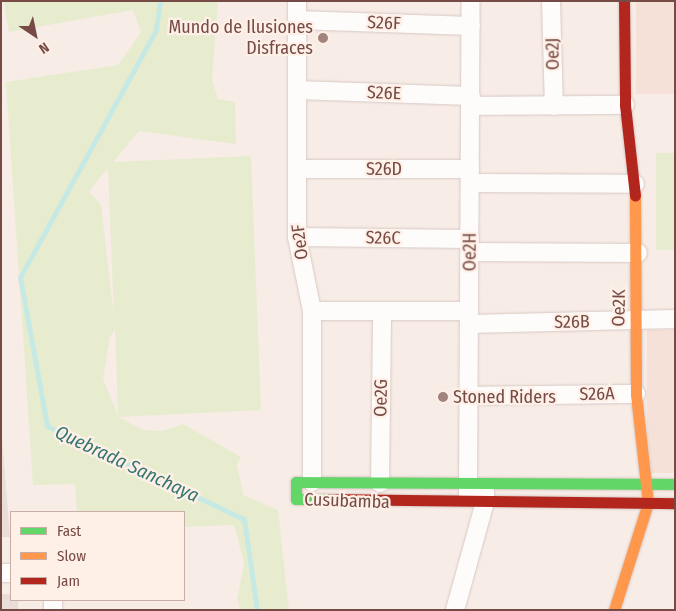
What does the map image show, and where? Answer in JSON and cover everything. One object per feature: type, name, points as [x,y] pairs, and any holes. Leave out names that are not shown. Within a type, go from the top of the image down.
[{"type":"street","name":"Oe2F","points":[[297,1],[297,236],[312,311],[312,482]]},
{"type":"street","name":"Oe2H","points":[[455,610],[476,502],[469,396],[471,1]]},
{"type":"street","name":"Oe2J","points":[[552,1],[554,106]]},
{"type":"street","name":"Oe2K","points":[[614,610],[648,503],[644,484],[636,394],[638,253],[635,184],[625,106],[624,1]]},
{"type":"street","name":"S26F","points":[[297,20],[471,26]]},
{"type":"street","name":"S26E","points":[[297,90],[554,106],[625,106]]},
{"type":"street","name":"S26D","points":[[297,169],[635,184]]},
{"type":"street","name":"S26C","points":[[297,236],[638,253]]},
{"type":"street","name":"S26B","points":[[312,311],[469,318],[675,319]]},
{"type":"street","name":"Oe2G","points":[[380,483],[382,313]]},
{"type":"street","name":"S26A","points":[[469,396],[636,394]]},
{"type":"street","name":"Cusubamba","points":[[675,484],[296,482],[296,499],[675,503]]},
{"type":"shaded area","points":[[636,1],[675,1],[675,94],[636,94]]},
{"type":"shaded area","points":[[647,330],[675,330],[675,473],[647,473]]},
{"type":"shaded area","points":[[1,426],[10,537],[1,537]]},
{"type":"shaded area","points":[[1,594],[10,594],[10,601],[18,601],[18,610],[1,610]]},
{"type":"green space","points":[[4,1],[218,1],[212,79],[218,99],[235,102],[236,144],[139,131],[113,162],[251,156],[261,410],[119,417],[143,430],[162,431],[183,424],[241,457],[237,464],[243,495],[278,510],[289,610],[241,610],[237,600],[244,563],[234,525],[185,527],[185,511],[77,511],[75,484],[33,485],[6,82],[118,65],[141,32],[133,10],[9,32]],"holes":[[[108,168],[114,317],[101,205],[89,191]],[[115,329],[118,414],[103,379],[110,337]]]},
{"type":"green space","points":[[656,153],[675,153],[675,250],[656,250]]},
{"type":"waterway","name":"Quebrada Sanchaya","points":[[160,1],[156,30],[20,277],[47,426],[244,519],[257,610]]},
{"type":"traffic: fast","points":[[329,499],[296,499],[296,482],[675,484]]},
{"type":"traffic: slow","points":[[614,610],[648,503],[636,394],[635,195]]},
{"type":"traffic: jam","points":[[624,1],[625,105],[635,195]]},
{"type":"traffic: jam","points":[[329,499],[675,503]]},
{"type":"place","name":"Mundo de Ilusiones Disfraces","points":[[323,38]]},
{"type":"place","name":"Stoned Riders","points":[[443,397]]}]
